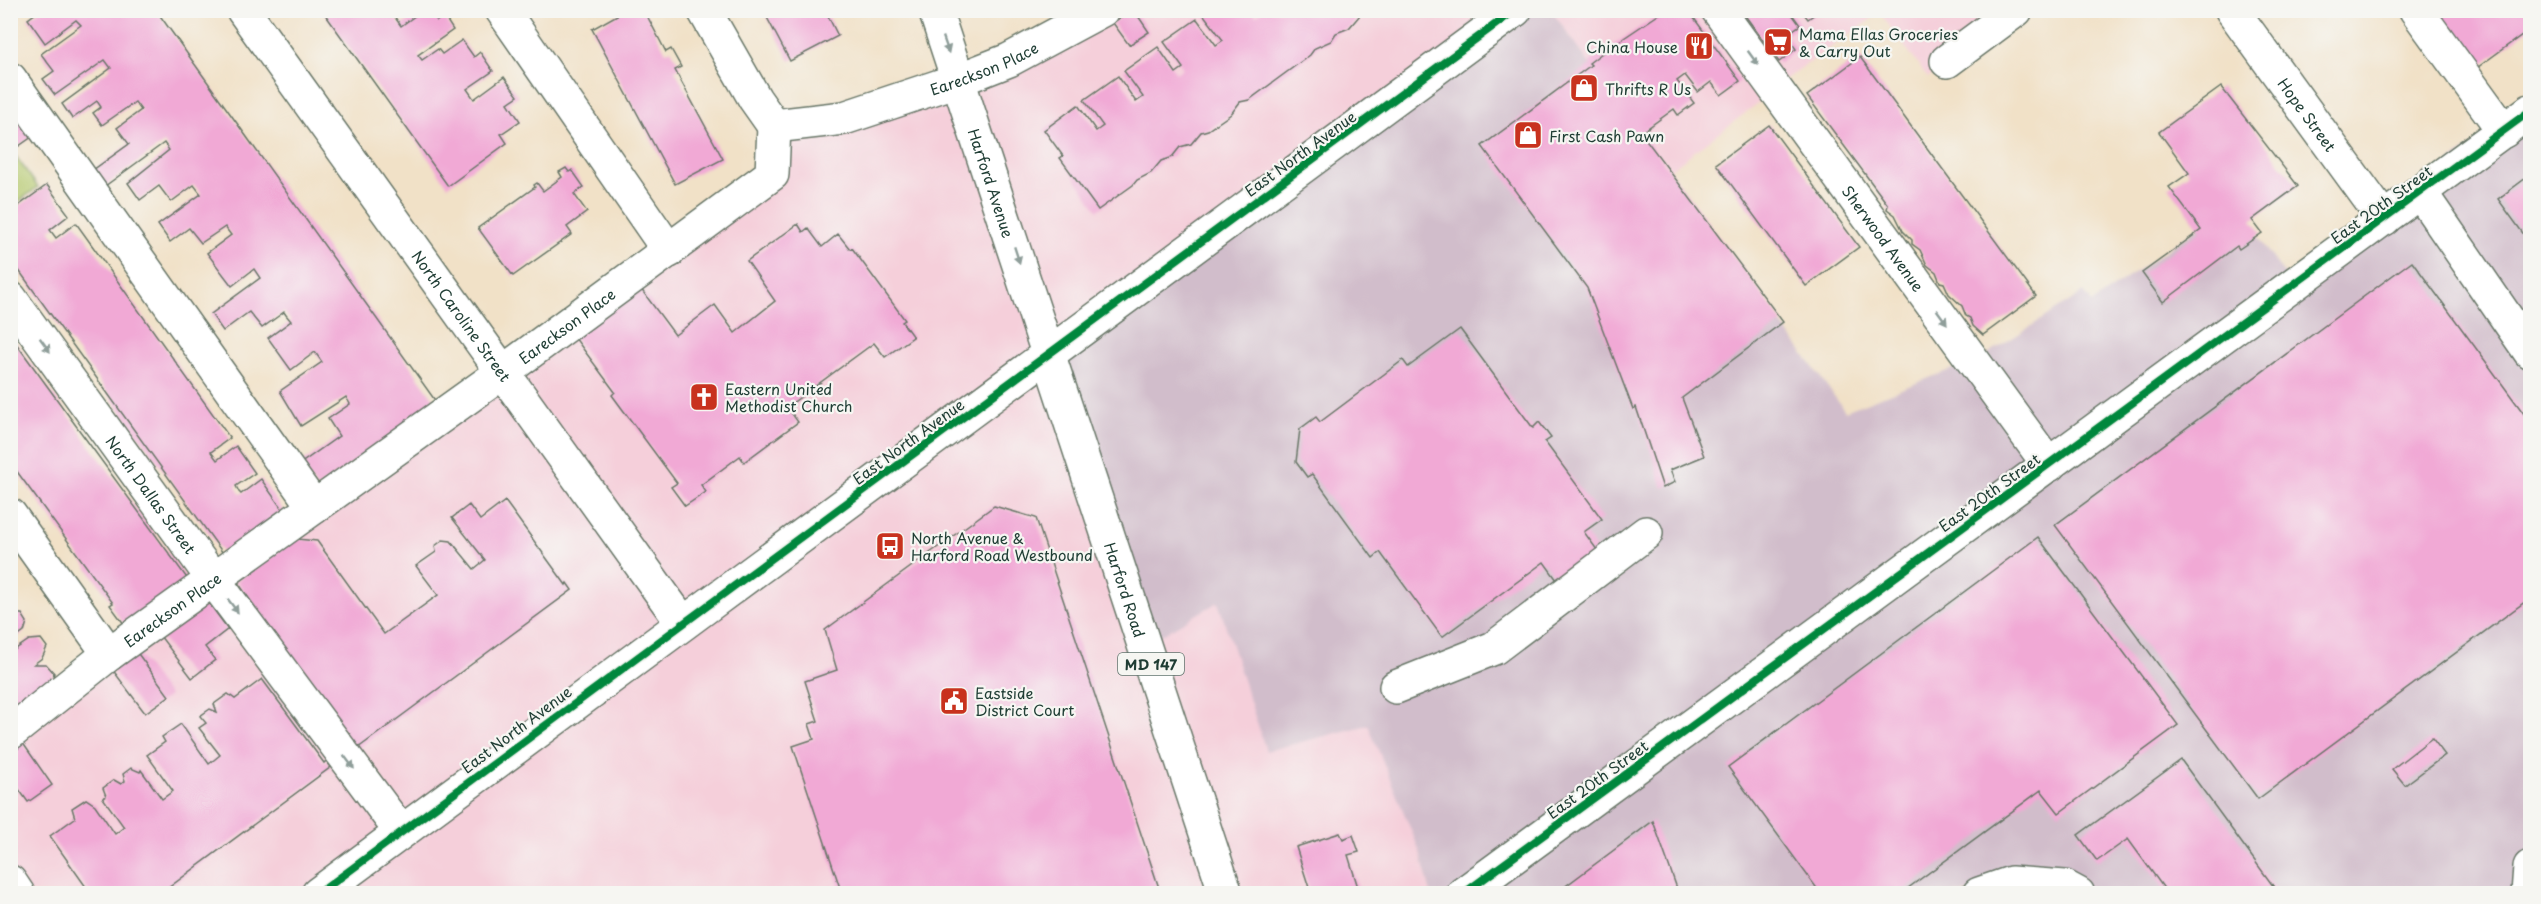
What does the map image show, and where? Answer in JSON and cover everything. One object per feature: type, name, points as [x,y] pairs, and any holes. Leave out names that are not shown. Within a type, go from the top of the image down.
[{"type":"street","name":"North Caroline Street","points":[[243,10],[682,622]]},
{"type":"street","points":[[502,10],[669,251]]},
{"type":"street","points":[[704,10],[755,99],[774,126]]},
{"type":"street","name":"Harford Avenue","points":[[934,10],[1050,355]]},
{"type":"street","name":"Eareckson Place","points":[[10,733],[109,654],[503,372],[772,174],[774,126],[844,118],[958,80],[1009,60],[1102,10]]},
{"type":"street","name":"East North Avenue","points":[[318,894],[682,622],[1050,355],[1515,10]]},
{"type":"street","name":"Sherwood Avenue","points":[[1718,10],[2049,465]]},
{"type":"street","points":[[1947,61],[2016,10]]},
{"type":"street","name":"Hope Street","points":[[2232,10],[2384,219]]},
{"type":"street","points":[[2416,10],[2504,131]]},
{"type":"street","points":[[10,79],[314,507]]},
{"type":"street","name":"East 20th Street","points":[[1463,894],[2530,111]]},
{"type":"street","points":[[2420,192],[2530,352]]},
{"type":"street","name":"North Dallas Street","points":[[10,298],[213,579],[401,831]]},
{"type":"street","name":"Harford Road","points":[[1050,355],[1227,894]]},
{"type":"street","points":[[10,514],[109,654]]},
{"type":"street","points":[[1396,687],[1494,648],[1646,533]]},
{"type":"street","points":[[2528,894],[2530,867]]},
{"type":"street","points":[[10,882],[18,894]]},
{"type":"street","points":[[1979,894],[2011,883],[2065,887],[2078,894]]},
{"type":"shaded area","points":[[1095,11],[1523,11],[1482,146],[1420,851],[1431,893],[11,893],[10,733],[763,180],[780,145],[1055,38]]},
{"type":"shaded area","points":[[1523,11],[1552,11],[1666,171],[1669,169],[1845,411],[1983,357],[2084,292],[2092,303],[2234,202],[2288,280],[2530,104],[2530,893],[1431,893],[1420,852],[1368,725],[1266,751],[1218,602],[1144,645],[1046,360]]},
{"type":"shaded area","points":[[1552,11],[2015,11],[1928,78],[1880,13],[1774,87],[1776,90],[1667,172]]},
{"type":"green space","points":[[11,150],[38,187],[11,207]]},
{"type":"building","points":[[40,10],[156,10],[437,403],[317,489],[300,464],[339,436],[328,419],[350,404],[346,397],[301,426],[280,391],[322,362],[315,352],[291,370],[268,338],[291,321],[284,312],[262,328],[249,312],[223,331],[211,314],[260,278],[254,269],[232,286],[207,253],[231,235],[225,227],[201,243],[189,228],[170,242],[158,225],[201,194],[194,185],[171,202],[159,186],[140,200],[128,183],[169,150],[164,143],[105,186],[93,170],[129,144],[117,128],[141,110],[135,102],[102,125],[93,113],[101,107],[97,101],[72,119],[62,104],[111,68],[105,60],[55,95],[43,79],[54,71],[41,54],[81,25],[76,20],[45,43],[28,19]]},
{"type":"building","points":[[322,10],[400,10],[394,16],[401,26],[423,10],[430,10],[437,21],[444,16],[453,30],[418,55],[422,60],[438,49],[442,54],[462,40],[474,57],[480,52],[493,71],[467,89],[474,99],[504,77],[518,96],[508,103],[520,121],[501,134],[507,143],[448,186]]},
{"type":"building","points":[[626,10],[644,10],[666,52],[671,49],[681,67],[675,70],[723,159],[675,184],[592,29]]},
{"type":"building","points":[[763,10],[825,10],[838,36],[790,61]]},
{"type":"building","points":[[1134,10],[1149,32],[1129,45],[1113,23]]},
{"type":"building","points":[[1200,10],[1252,10],[1256,16],[1263,10],[1371,10],[1360,15],[1349,28],[1336,33],[1331,41],[1315,48],[1310,55],[1249,100],[1240,102],[1231,114],[1208,130],[1201,132],[1191,144],[1180,147],[1172,157],[1161,161],[1151,173],[1137,180],[1098,210],[1060,158],[1063,156],[1044,130],[1078,105],[1096,131],[1099,129],[1103,126],[1084,100],[1118,76],[1136,102],[1143,97],[1124,71],[1158,47],[1176,73],[1183,68],[1164,42],[1197,19],[1216,45],[1223,40]]},
{"type":"building","points":[[1660,10],[1688,10],[1740,81],[1721,95],[1711,82],[1698,92],[1685,75],[1677,81],[1694,103],[1678,115],[1674,109],[1641,133],[1783,322],[1682,398],[1704,456],[1670,470],[1675,482],[1663,488],[1636,407],[1633,409],[1587,288],[1482,146],[1591,65],[1589,63],[1606,50],[1661,13]]},
{"type":"building","name":"Mama Ellas Groceries & Carry Out","points":[[1741,10],[1789,10],[1800,25],[1786,35],[1796,49],[1779,62]]},
{"type":"building","points":[[1801,10],[1820,10],[1808,19]]},
{"type":"building","points":[[2431,10],[2530,10],[2530,29],[2474,70]]},
{"type":"building","points":[[1860,57],[2036,296],[1983,335],[1973,326],[1962,306],[1949,294],[1944,283],[1940,282],[1936,272],[1927,265],[1920,250],[1912,244],[1912,240],[1903,231],[1895,215],[1887,209],[1888,205],[1807,96]]},
{"type":"building","points":[[2221,87],[2298,186],[2252,220],[2262,233],[2239,249],[2237,246],[2163,302],[2142,273],[2201,230],[2169,187],[2189,173],[2159,132]]},
{"type":"building","points":[[10,93],[39,132],[19,146],[10,134]]},
{"type":"building","points":[[1769,125],[1859,247],[1806,286],[1716,164]]},
{"type":"building","points":[[566,168],[569,172],[572,170],[584,187],[574,194],[587,212],[567,227],[572,234],[513,276],[478,228],[535,187],[537,183],[543,191],[562,177],[559,172]]},
{"type":"building","points":[[2530,175],[2530,243],[2498,199]]},
{"type":"building","points":[[47,185],[69,215],[50,230],[56,238],[76,223],[230,438],[211,452],[217,460],[236,446],[255,473],[236,486],[239,492],[241,494],[261,479],[285,513],[225,556],[10,258],[10,212]]},
{"type":"building","name":"Eastern United Methodist Church","points":[[798,224],[803,232],[808,228],[822,247],[838,234],[850,249],[852,248],[905,320],[902,322],[913,337],[885,357],[874,343],[787,407],[798,422],[744,462],[740,456],[701,485],[706,492],[685,506],[671,487],[677,483],[612,395],[615,392],[572,334],[638,285],[675,335],[715,305],[735,333],[775,301],[747,261]]},
{"type":"building","points":[[2412,261],[2530,422],[2530,598],[2258,799],[2055,525]]},
{"type":"building","points":[[1460,329],[1533,428],[1539,422],[1551,438],[1545,442],[1602,519],[1584,532],[1603,558],[1562,587],[1544,562],[1442,637],[1380,552],[1373,558],[1312,474],[1307,477],[1296,462],[1300,429],[1316,417],[1320,422],[1403,360],[1408,367]]},
{"type":"building","points":[[10,335],[192,585],[127,628],[110,605],[113,603],[10,462]]},
{"type":"building","points":[[505,501],[572,590],[354,751],[237,581],[297,539],[317,541],[384,634],[438,595],[416,566],[436,552],[435,546],[443,540],[451,541],[474,569],[485,560],[452,518],[469,505],[480,520]]},
{"type":"building","name":"Eastside District Court","points":[[994,506],[1036,518],[1161,894],[842,894],[793,746],[814,739],[809,724],[818,721],[805,681],[837,670],[825,630]]},
{"type":"building","points":[[2038,537],[2178,725],[2059,813],[2041,790],[1900,894],[1821,894],[1728,767]]},
{"type":"building","points":[[208,602],[228,629],[205,647],[215,660],[192,678],[160,636]]},
{"type":"building","points":[[10,614],[22,614],[27,622],[24,632],[10,642]]},
{"type":"building","points":[[41,639],[47,647],[42,658],[34,664],[46,664],[54,673],[50,686],[10,715],[10,653],[29,640]]},
{"type":"building","points":[[136,651],[169,696],[145,713],[112,669]]},
{"type":"building","points":[[262,679],[324,763],[326,761],[331,767],[160,894],[91,894],[50,836],[75,818],[72,808],[86,799],[95,805],[115,834],[124,827],[103,798],[106,796],[103,788],[114,780],[121,784],[125,781],[123,774],[131,768],[140,772],[141,770],[162,799],[173,791],[147,755],[165,742],[162,737],[181,724],[209,764],[220,755],[199,728],[206,723],[200,716],[210,709],[217,712],[214,704],[228,694],[235,699]]},
{"type":"building","points":[[2432,738],[2445,755],[2405,785],[2392,769]]},
{"type":"building","points":[[20,739],[52,785],[28,802],[10,777],[10,746]]},
{"type":"building","points":[[2181,760],[2279,894],[2168,894],[2128,839],[2097,861],[2078,835]]},
{"type":"building","points":[[1653,821],[1679,894],[1555,894]]},
{"type":"building","points":[[1340,833],[1343,839],[1353,835],[1359,852],[1348,855],[1360,894],[1311,894],[1296,847]]},
{"type":"cycle path","points":[[318,894],[1515,10]]},
{"type":"cycle path","points":[[1463,894],[2530,111]]},
{"type":"place","name":"Mama Ellas Groceries & Carry Out","points":[[1778,42]]},
{"type":"place","name":"China House","points":[[1699,46]]},
{"type":"place","name":"Thrifts R Us","points":[[1584,88]]},
{"type":"place","name":"First Cash Pawn","points":[[1528,135]]},
{"type":"place","name":"Eastern United Methodist Church","points":[[704,397]]},
{"type":"place","name":"North Avenue & Harford Road Westbound","points":[[890,546]]},
{"type":"place","name":"Eastside District Court","points":[[954,701]]}]
